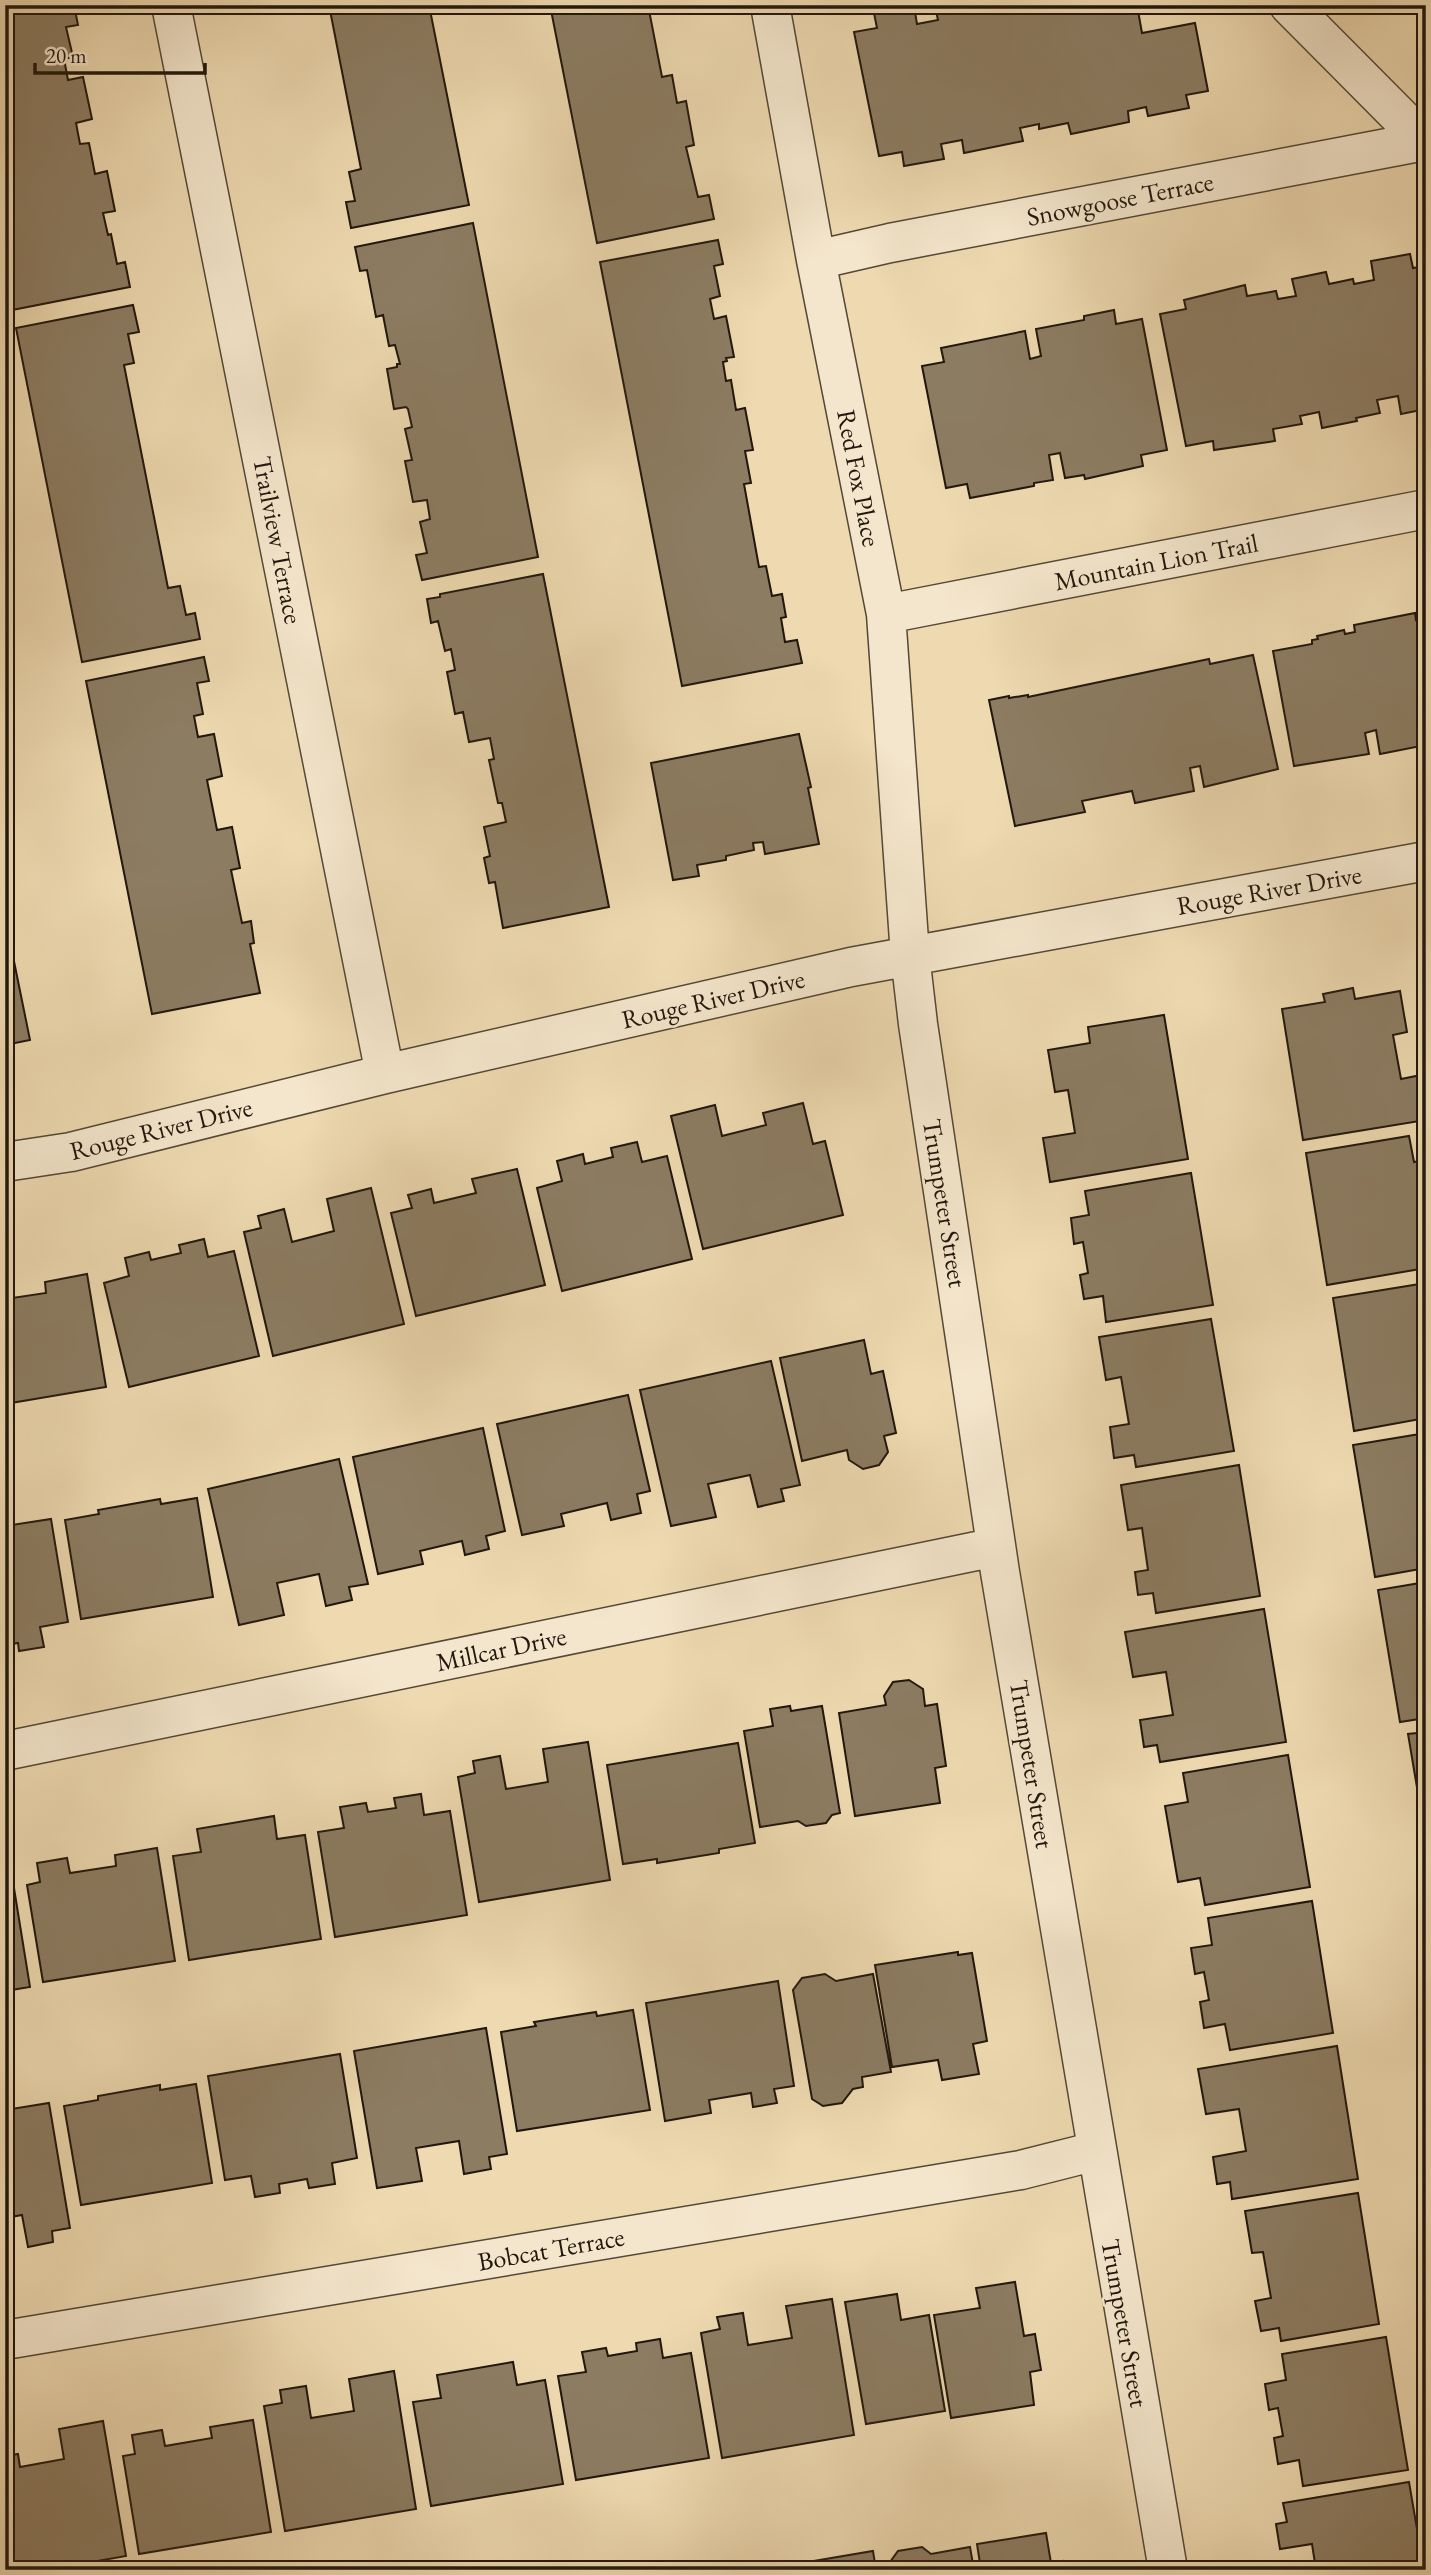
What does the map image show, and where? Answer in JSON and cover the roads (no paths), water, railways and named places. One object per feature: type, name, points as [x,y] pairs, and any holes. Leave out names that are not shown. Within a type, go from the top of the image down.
[{"type":"street","name":"Trailview Terrace","points":[[171,5],[385,1074]]},
{"type":"street","name":"Red Fox Place","points":[[770,5],[816,260],[886,614],[910,955]]},
{"type":"street","points":[[1289,5],[1425,142]]},
{"type":"street","name":"Snowgoose Terrace","points":[[816,260],[890,243],[1425,142]]},
{"type":"street","name":"Mountain Lion Trail","points":[[886,614],[1426,509]]},
{"type":"street","name":"Rouge River Drive","points":[[5,1162],[71,1152],[385,1074],[910,955],[1426,861]]},
{"type":"street","name":"Trumpeter Street","points":[[910,955],[996,1547],[1168,2570]]},
{"type":"street","name":"Millcar Drive","points":[[5,1751],[996,1547]]},
{"type":"street","name":"Bobcat Terrace","points":[[5,2340],[1021,2170],[1096,2151]]}]
